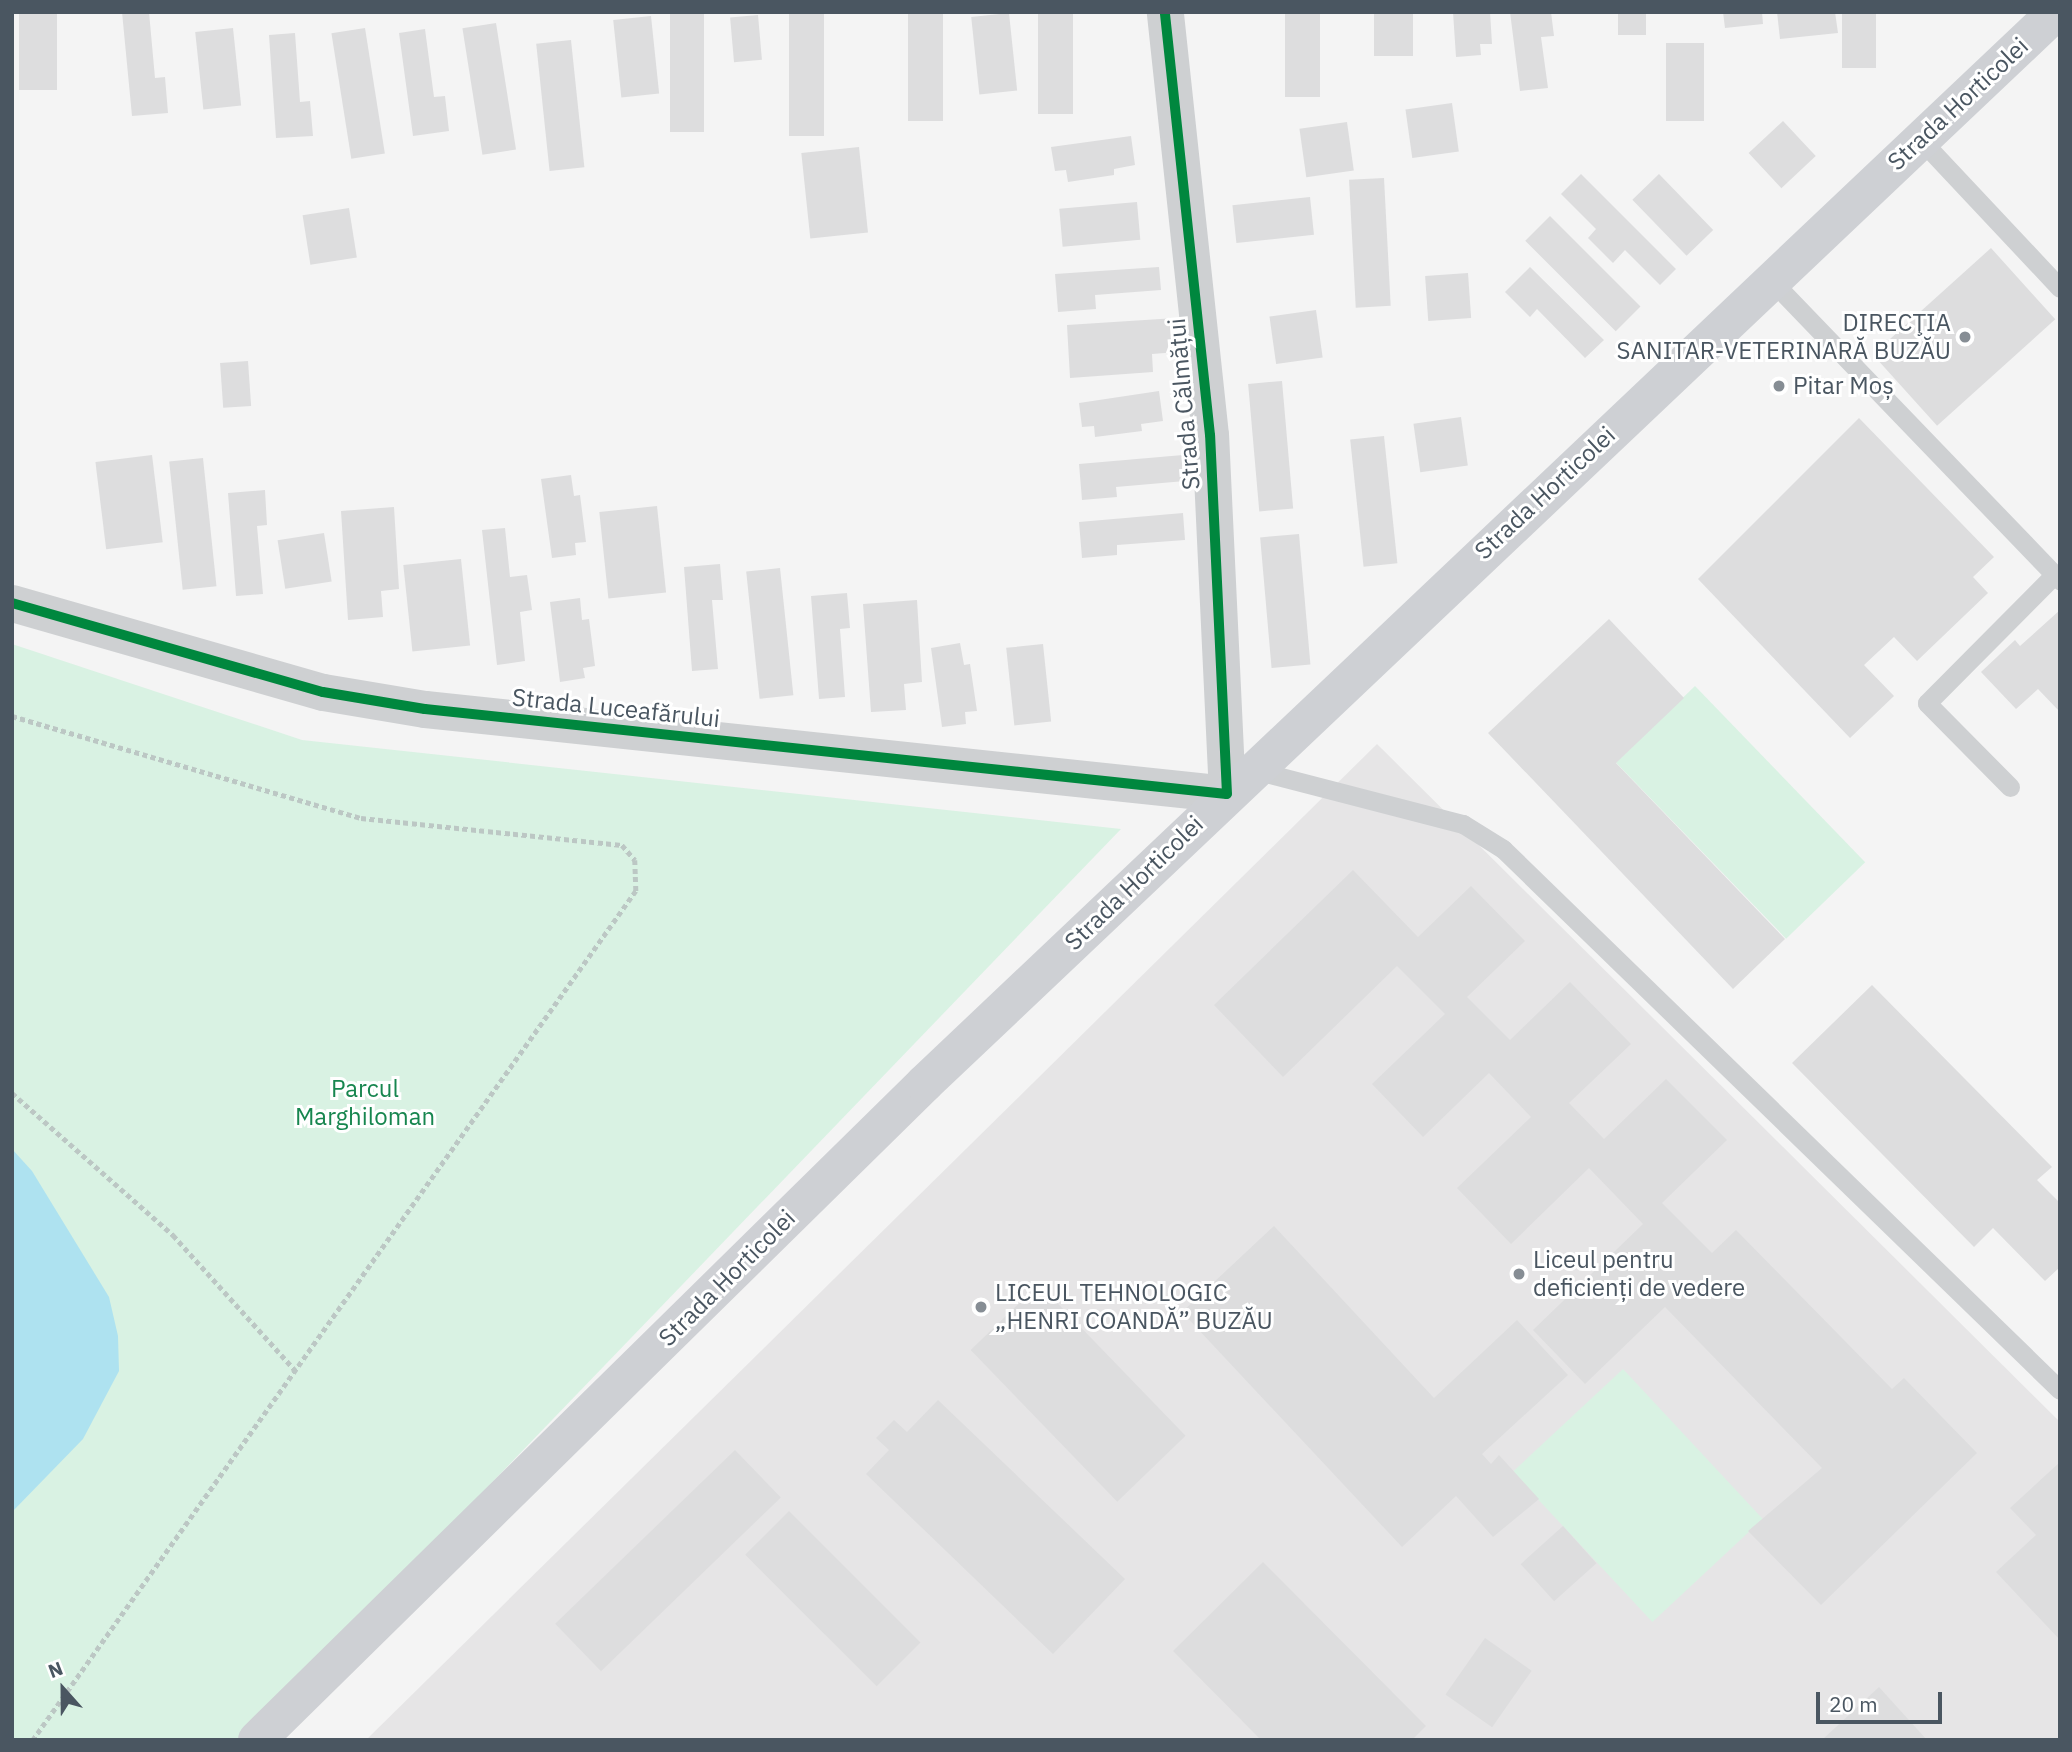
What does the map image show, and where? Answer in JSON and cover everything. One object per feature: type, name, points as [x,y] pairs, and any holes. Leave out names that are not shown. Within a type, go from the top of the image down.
[{"type":"main road","name":"Strada Horticolei","points":[[257,1740],[924,1084],[2056,12]]},
{"type":"street","name":"Strada Călmățui","points":[[1165,12],[1210,435],[1240,782]]},
{"type":"street","name":"Strada Luceafărului","points":[[12,603],[323,692],[425,709],[1240,782]]},
{"type":"lane","points":[[1920,139],[2060,288]]},
{"type":"lane","points":[[1771,280],[2057,578],[1927,703],[2010,787]]},
{"type":"lane","points":[[1240,782],[1463,824],[1503,849],[2060,1390]]},
{"type":"path","points":[[12,716],[361,818],[622,845],[635,860],[636,891],[33,1740]]},
{"type":"path","points":[[12,1093],[173,1235],[295,1370]]},
{"type":"shaded area","name":"Liceul pentru deficienți de vedere","points":[[1377,744],[2060,1422],[2060,1740],[366,1740]]},
{"type":"green space","name":"Parcul Marghiloman","points":[[12,644],[302,740],[1121,829],[244,1740],[12,1740]]},
{"type":"green space","points":[[1695,686],[1865,862],[1786,939],[1616,762]]},
{"type":"green space","points":[[1623,1369],[1763,1519],[1652,1622],[1513,1472]]},
{"type":"water","points":[[12,1149],[32,1171],[109,1297],[118,1336],[119,1371],[83,1439],[12,1512]]},
{"type":"building","points":[[19,12],[57,12],[57,90],[19,90]]},
{"type":"building","points":[[122,12],[149,12],[155,78],[165,77],[168,113],[132,116]]},
{"type":"building","points":[[670,12],[704,12],[704,132],[670,132]]},
{"type":"building","points":[[789,12],[824,12],[824,136],[789,136]]},
{"type":"building","points":[[908,12],[943,12],[943,121],[908,121]]},
{"type":"building","points":[[1038,12],[1073,12],[1073,114],[1038,114]]},
{"type":"building","points":[[1285,12],[1320,12],[1320,97],[1285,97]]},
{"type":"building","points":[[1374,12],[1413,12],[1413,56],[1374,56]]},
{"type":"building","points":[[1453,12],[1490,12],[1492,44],[1480,44],[1481,55],[1456,57]]},
{"type":"building","points":[[1510,12],[1551,12],[1554,36],[1541,37],[1548,88],[1520,91]]},
{"type":"building","points":[[1618,12],[1646,12],[1646,35],[1618,35]]},
{"type":"building","points":[[1723,12],[1762,12],[1763,24],[1725,28]]},
{"type":"building","points":[[1777,12],[1835,12],[1838,33],[1780,39]]},
{"type":"building","points":[[1842,12],[1876,12],[1876,68],[1842,68]]},
{"type":"building","points":[[1009,13],[1017,91],[979,95],[971,17]]},
{"type":"building","points":[[758,15],[762,60],[734,62],[730,17]]},
{"type":"building","points":[[651,16],[659,94],[621,98],[613,20]]},
{"type":"building","points":[[496,23],[516,149],[482,155],[462,28]]},
{"type":"building","points":[[233,28],[241,106],[203,110],[195,32]]},
{"type":"building","points":[[365,28],[385,153],[351,159],[331,33]]},
{"type":"building","points":[[425,29],[434,97],[445,96],[449,131],[413,136],[399,33]]},
{"type":"building","points":[[295,33],[300,102],[310,101],[313,136],[276,138],[269,35]]},
{"type":"building","points":[[571,40],[584,167],[550,171],[536,44]]},
{"type":"building","points":[[1666,43],[1704,43],[1704,121],[1666,121]]},
{"type":"building","points":[[1452,103],[1459,152],[1412,158],[1405,110]]},
{"type":"building","points":[[1783,121],[1816,156],[1781,188],[1749,153]]},
{"type":"building","points":[[1347,122],[1354,171],[1306,177],[1299,129]]},
{"type":"building","points":[[1131,136],[1135,165],[1114,169],[1114,175],[1068,182],[1066,170],[1055,171],[1051,147]]},
{"type":"building","points":[[859,147],[868,233],[810,239],[801,153]]},
{"type":"building","points":[[1581,174],[1676,269],[1660,285],[1625,250],[1613,263],[1588,238],[1596,229],[1561,194]]},
{"type":"building","points":[[1659,174],[1713,230],[1687,256],[1632,200]]},
{"type":"building","points":[[1384,178],[1391,306],[1356,308],[1349,180]]},
{"type":"building","points":[[1310,197],[1314,235],[1236,243],[1232,205]]},
{"type":"building","points":[[1137,202],[1140,240],[1063,247],[1059,209]]},
{"type":"building","points":[[349,208],[357,257],[310,265],[303,215]]},
{"type":"building","points":[[1550,216],[1641,307],[1616,331],[1525,241]]},
{"type":"building","name":"DIRECŢIA SANITAR-VETERINARĂ BUZĂU","points":[[1991,248],[2055,319],[1937,426],[1873,354]]},
{"type":"building","points":[[1159,267],[1161,290],[1095,295],[1096,309],[1058,312],[1055,274]]},
{"type":"building","points":[[1530,267],[1604,340],[1585,358],[1537,309],[1530,317],[1505,292]]},
{"type":"building","points":[[1468,273],[1471,318],[1428,321],[1425,276]]},
{"type":"building","points":[[1316,310],[1323,358],[1276,364],[1269,317]]},
{"type":"building","points":[[1176,318],[1178,352],[1152,354],[1153,372],[1070,378],[1067,325]]},
{"type":"building","points":[[248,361],[251,406],[223,408],[220,363]]},
{"type":"building","points":[[1282,381],[1293,509],[1259,511],[1248,384]]},
{"type":"building","points":[[1159,391],[1163,421],[1141,424],[1142,431],[1095,437],[1094,426],[1082,427],[1079,403]]},
{"type":"building","points":[[1461,417],[1468,466],[1420,472],[1413,424]]},
{"type":"building","points":[[1859,418],[1994,557],[1973,577],[1988,593],[1917,661],[1894,637],[1864,665],[1894,696],[1850,738],[1698,579]]},
{"type":"building","points":[[1384,436],[1397,563],[1364,567],[1350,440]]},
{"type":"building","points":[[152,455],[163,542],[106,549],[95,462]]},
{"type":"building","points":[[1183,455],[1185,481],[1116,487],[1117,497],[1082,500],[1079,464]]},
{"type":"building","points":[[203,458],[216,586],[183,590],[169,462]]},
{"type":"building","points":[[571,475],[574,496],[580,495],[586,542],[575,543],[576,555],[552,558],[541,479]]},
{"type":"building","points":[[265,490],[267,525],[257,526],[263,594],[236,596],[228,493]]},
{"type":"building","points":[[657,506],[666,593],[608,599],[599,512]]},
{"type":"building","points":[[394,507],[399,589],[381,591],[383,617],[348,620],[341,511]]},
{"type":"building","points":[[1183,513],[1185,540],[1117,545],[1117,555],[1082,558],[1079,522]]},
{"type":"building","points":[[505,528],[510,577],[527,575],[532,610],[520,612],[525,661],[497,665],[482,530]]},
{"type":"building","points":[[324,533],[332,581],[285,589],[278,540]]},
{"type":"building","points":[[1299,534],[1310,665],[1272,668],[1260,537]]},
{"type":"building","points":[[461,559],[470,646],[412,652],[403,565]]},
{"type":"building","points":[[720,564],[723,600],[712,600],[718,669],[692,671],[684,567]]},
{"type":"building","points":[[780,568],[793,695],[760,699],[746,572]]},
{"type":"building","points":[[847,593],[850,628],[840,629],[845,697],[819,699],[811,596]]},
{"type":"building","points":[[580,598],[582,620],[589,619],[595,666],[583,668],[585,678],[560,682],[550,602]]},
{"type":"building","points":[[917,600],[922,682],[904,684],[906,710],[871,712],[863,604]]},
{"type":"building","points":[[2060,610],[2060,712],[2038,689],[2016,709],[1981,672],[2015,640],[2020,646]]},
{"type":"building","points":[[1609,619],[1684,698],[1616,763],[1785,939],[1733,989],[1488,733]]},
{"type":"building","points":[[960,643],[964,665],[970,664],[977,711],[965,712],[966,724],[942,727],[931,648]]},
{"type":"building","points":[[1043,644],[1051,722],[1014,725],[1006,648]]},
{"type":"building","name":"Liceul pentru deficienți de vedere","points":[[1353,870],[1418,937],[1471,886],[1525,941],[1467,997],[1510,1040],[1570,982],[1631,1044],[1569,1103],[1604,1139],[1666,1079],[1727,1140],[1662,1203],[1712,1253],[1736,1230],[1892,1389],[1904,1378],[1977,1453],[1821,1605],[1748,1531],[1822,1468],[1665,1307],[1585,1384],[1533,1330],[1643,1224],[1589,1168],[1511,1244],[1457,1188],[1531,1117],[1489,1073],[1423,1137],[1372,1084],[1445,1014],[1397,966],[1283,1077],[1214,1005]]},
{"type":"building","points":[[1872,985],[2052,1167],[2037,1180],[2060,1203],[2060,1267],[2045,1281],[1993,1228],[1974,1247],[1792,1063]]},
{"type":"building","points":[[1274,1226],[1434,1398],[1517,1320],[1568,1375],[1482,1454],[1491,1464],[1499,1455],[1539,1499],[1493,1537],[1456,1496],[1402,1547],[1182,1312]]},
{"type":"building","points":[[1039,1284],[1186,1436],[1117,1502],[971,1350]]},
{"type":"building","points":[[938,1400],[1125,1579],[1053,1654],[866,1474],[889,1450],[876,1438],[894,1420],[907,1432]]},
{"type":"building","points":[[735,1450],[781,1497],[601,1671],[555,1624]]},
{"type":"building","points":[[2060,1462],[2060,1640],[1996,1572],[2036,1535],[2010,1508]]},
{"type":"building","points":[[789,1511],[921,1643],[877,1686],[745,1555]]},
{"type":"building","points":[[1563,1526],[1596,1563],[1554,1601],[1521,1564]]},
{"type":"building","points":[[1263,1562],[1426,1726],[1412,1740],[1261,1740],[1173,1651]]},
{"type":"building","points":[[1485,1638],[1532,1671],[1492,1727],[1445,1695]]},
{"type":"building","points":[[1879,1687],[1927,1740],[1822,1740]]},
{"type":"cycle path","points":[[12,603],[323,692],[425,709],[1227,794],[1210,435],[1165,12]]},
{"type":"place","name":"DIRECŢIA SANITAR-VETERINARĂ BUZĂU","points":[[1965,337]]},
{"type":"place","name":"Pitar Moș","points":[[1779,386]]},
{"type":"place","name":"Liceul pentru deficienți de vedere","points":[[1519,1274]]},
{"type":"place","name":"LICEUL TEHNOLOGIC „HENRI COANDĂ” BUZĂU","points":[[981,1307]]}]
